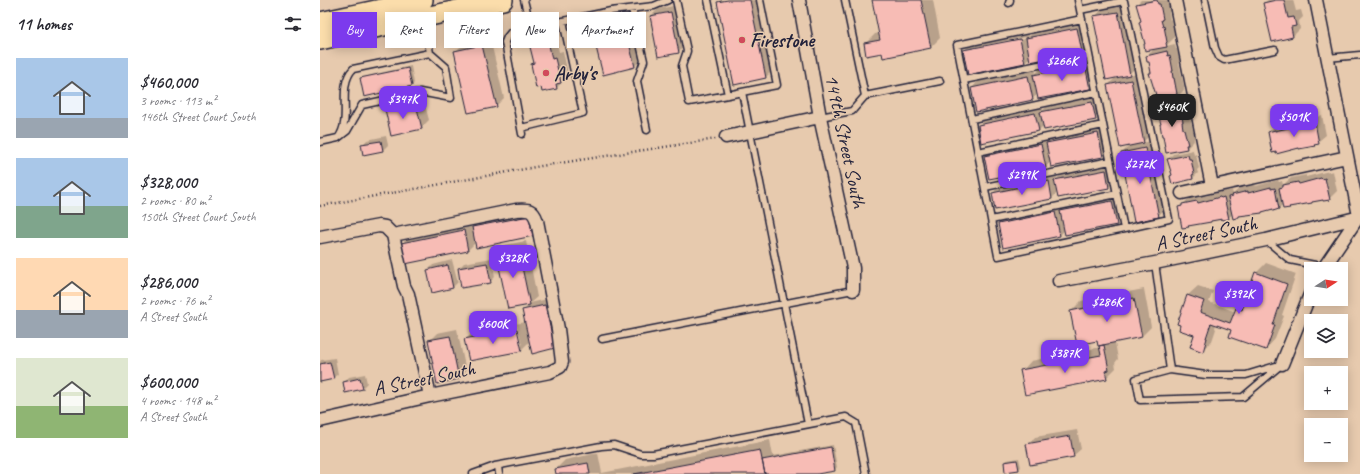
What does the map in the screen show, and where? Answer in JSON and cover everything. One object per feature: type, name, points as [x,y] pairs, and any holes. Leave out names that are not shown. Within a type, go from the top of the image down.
[{"type":"main road","points":[[320,22],[420,5],[503,0]]},
{"type":"main road","points":[[320,40],[420,5]]},
{"type":"street","name":"149th Street South","points":[[799,0],[820,117],[853,268],[853,290]]},
{"type":"street","points":[[1175,0],[1212,186]]},
{"type":"street","points":[[1316,0],[1359,216],[1328,262]]},
{"type":"street","points":[[726,137],[820,117]]},
{"type":"street","points":[[1182,193],[1347,158]]},
{"type":"street","name":"A Street South","points":[[320,421],[430,396],[550,372],[560,367],[562,362],[562,352],[558,329],[537,221],[535,214],[531,210],[516,210],[393,235]]},
{"type":"street","name":"A Street South","points":[[1059,281],[1266,240],[1359,216]]},
{"type":"street","points":[[320,237],[379,226],[385,227],[393,235],[404,286],[408,294],[430,396]]},
{"type":"street","points":[[1282,364],[1305,306]]},
{"type":"lane","points":[[524,0],[527,12]]},
{"type":"lane","points":[[559,22],[611,10],[654,6],[668,0]]},
{"type":"lane","points":[[676,0],[687,51],[682,66],[688,102],[777,85],[760,0]]},
{"type":"lane","points":[[708,0],[728,95]]},
{"type":"lane","points":[[845,0],[865,96]]},
{"type":"lane","points":[[1078,0],[1124,229]]},
{"type":"lane","points":[[1205,0],[1215,48],[1220,57],[1224,60],[1275,50]]},
{"type":"lane","points":[[1080,10],[1124,1],[1169,219],[998,256],[957,45],[1082,19]]},
{"type":"lane","points":[[320,142],[338,138],[346,131],[362,105],[420,92],[451,98],[446,67],[430,53],[420,5]]},
{"type":"lane","points":[[632,9],[644,61],[637,80],[647,130]]},
{"type":"lane","points":[[511,32],[506,37],[505,42],[521,131],[583,113],[563,21]]},
{"type":"lane","points":[[338,138],[343,130],[346,84],[352,70],[430,53]]},
{"type":"lane","points":[[964,80],[1089,55]]},
{"type":"lane","points":[[1327,58],[1360,55]]},
{"type":"lane","points":[[820,117],[852,111],[865,96],[940,81]]},
{"type":"lane","points":[[742,92],[808,424]]},
{"type":"lane","points":[[972,119],[1096,92]]},
{"type":"lane","points":[[978,152],[1103,126]]},
{"type":"lane","points":[[985,187],[1110,161]]},
{"type":"lane","points":[[991,220],[1117,194]]},
{"type":"lane","points":[[1266,240],[1290,260],[1304,263]]},
{"type":"lane","points":[[1155,263],[1170,370]]},
{"type":"lane","points":[[602,339],[853,290]]},
{"type":"lane","points":[[1282,364],[1243,397],[1140,400],[1136,379],[1170,370],[1206,375],[1246,375],[1282,364]]},
{"type":"lane","points":[[473,474],[481,470],[498,466],[601,446],[614,445],[641,454],[653,454],[846,417],[856,423],[866,474]]},
{"type":"lane","points":[[498,466],[499,474]]},
{"type":"path","points":[[320,206],[541,166],[726,137]]},
{"type":"building","name":"Firestone","points":[[728,0],[750,0],[766,78],[734,85],[717,2]]},
{"type":"building","points":[[872,0],[921,0],[931,48],[883,58],[882,53],[866,56],[864,43],[880,40]]},
{"type":"building","points":[[1157,0],[1158,4],[1160,4],[1163,19],[1161,20],[1163,27],[1164,26],[1167,47],[1145,51],[1145,44],[1139,22],[1141,21],[1136,4]]},
{"type":"building","points":[[1284,0],[1288,18],[1294,17],[1296,26],[1291,27],[1293,37],[1272,42],[1263,3]]},
{"type":"building","points":[[671,12],[679,53],[658,57],[650,16]]},
{"type":"building","points":[[1118,12],[1130,75],[1106,80],[1093,16]]},
{"type":"building","points":[[1077,28],[1082,52],[1030,62],[1026,38]]},
{"type":"building","points":[[1020,39],[1025,63],[968,75],[963,50]]},
{"type":"building","points":[[468,48],[483,48],[497,107],[468,113],[454,51]]},
{"type":"building","name":"Arby's","points":[[530,48],[550,48],[552,59],[555,58],[561,83],[556,84],[557,89],[542,92],[541,87],[536,88],[531,64],[534,63]]},
{"type":"building","points":[[596,48],[630,48],[635,67],[603,75]]},
{"type":"building","points":[[1167,51],[1168,56],[1170,55],[1177,98],[1156,102],[1154,96],[1156,95],[1149,73],[1151,73],[1149,62],[1147,62],[1146,56]]},
{"type":"building","points":[[1085,65],[1090,89],[1038,99],[1033,75]]},
{"type":"building","points":[[408,68],[412,86],[364,97],[360,78]]},
{"type":"building","points":[[1028,76],[1033,100],[976,112],[971,88]]},
{"type":"building","points":[[1131,80],[1144,143],[1120,148],[1107,85]]},
{"type":"building","points":[[1092,102],[1096,120],[1044,130],[1040,112]]},
{"type":"building","points":[[1177,102],[1178,107],[1180,106],[1183,129],[1188,145],[1186,145],[1187,149],[1166,153],[1161,124],[1156,107]]},
{"type":"building","points":[[416,104],[422,129],[391,136],[385,109]]},
{"type":"building","points":[[1035,113],[1039,131],[981,143],[978,125]]},
{"type":"building","points":[[1315,122],[1319,144],[1276,154],[1276,152],[1272,153],[1268,132],[1308,125],[1308,123]]},
{"type":"building","points":[[1098,133],[1103,157],[1051,167],[1046,143]]},
{"type":"building","points":[[381,141],[383,151],[363,155],[361,144]]},
{"type":"building","points":[[1041,144],[1046,168],[989,179],[984,156]]},
{"type":"building","points":[[1145,148],[1159,217],[1134,222],[1121,153]]},
{"type":"building","points":[[1188,155],[1189,159],[1191,159],[1194,174],[1192,175],[1193,179],[1172,184],[1170,176],[1172,175],[1167,159]]},
{"type":"building","points":[[1106,170],[1109,188],[1058,198],[1054,180]]},
{"type":"building","points":[[1325,178],[1330,200],[1312,202],[1283,209],[1279,188],[1283,187],[1283,185],[1298,182],[1299,184]]},
{"type":"building","points":[[1049,181],[1052,199],[995,210],[992,193]]},
{"type":"building","points":[[1271,187],[1271,189],[1275,188],[1279,209],[1239,216],[1233,219],[1228,197],[1248,191],[1248,193]]},
{"type":"building","points":[[1224,197],[1229,219],[1211,221],[1182,228],[1178,207],[1182,206],[1182,204],[1197,201],[1198,203]]},
{"type":"building","points":[[1112,201],[1117,225],[1065,235],[1060,211]]},
{"type":"building","points":[[1055,212],[1060,236],[1003,248],[998,224]]},
{"type":"building","points":[[529,216],[533,236],[476,248],[472,227]]},
{"type":"building","points":[[464,230],[468,251],[405,264],[401,243]]},
{"type":"building","points":[[518,248],[530,305],[508,309],[496,253]]},
{"type":"building","points":[[487,263],[491,283],[461,288],[458,268]]},
{"type":"building","points":[[448,265],[453,288],[432,293],[427,270]]},
{"type":"building","points":[[1255,272],[1287,284],[1266,350],[1229,337],[1231,330],[1211,323],[1203,352],[1190,347],[1194,335],[1179,330],[1180,325],[1177,324],[1187,295],[1204,301],[1200,312],[1230,323],[1236,308],[1242,310]]},
{"type":"building","points":[[1134,298],[1142,337],[1098,346],[1097,341],[1077,345],[1070,311]]},
{"type":"building","points":[[545,305],[555,348],[532,354],[522,310]]},
{"type":"building","points":[[517,329],[522,351],[469,361],[464,339]]},
{"type":"building","points":[[450,336],[459,379],[437,384],[428,340]]},
{"type":"building","points":[[1104,345],[1109,370],[1105,371],[1107,379],[1025,395],[1020,370],[1101,355],[1099,346]]},
{"type":"building","points":[[330,362],[334,379],[320,382],[320,364]]},
{"type":"building","points":[[360,378],[363,389],[345,393],[343,382]]},
{"type":"building","points":[[1070,436],[1074,457],[1030,465],[1026,444]]},
{"type":"building","points":[[831,447],[835,471],[817,474],[765,474],[762,460]]},
{"type":"building","points":[[760,450],[765,474],[634,474]]},
{"type":"building","points":[[1017,460],[1019,470],[1005,472],[1004,462]]},
{"type":"building","points":[[588,463],[590,474],[556,474],[555,469]]},
{"type":"place","name":"Firestone","points":[[742,40]]},
{"type":"place","name":"Arby's","points":[[546,73]]}]
